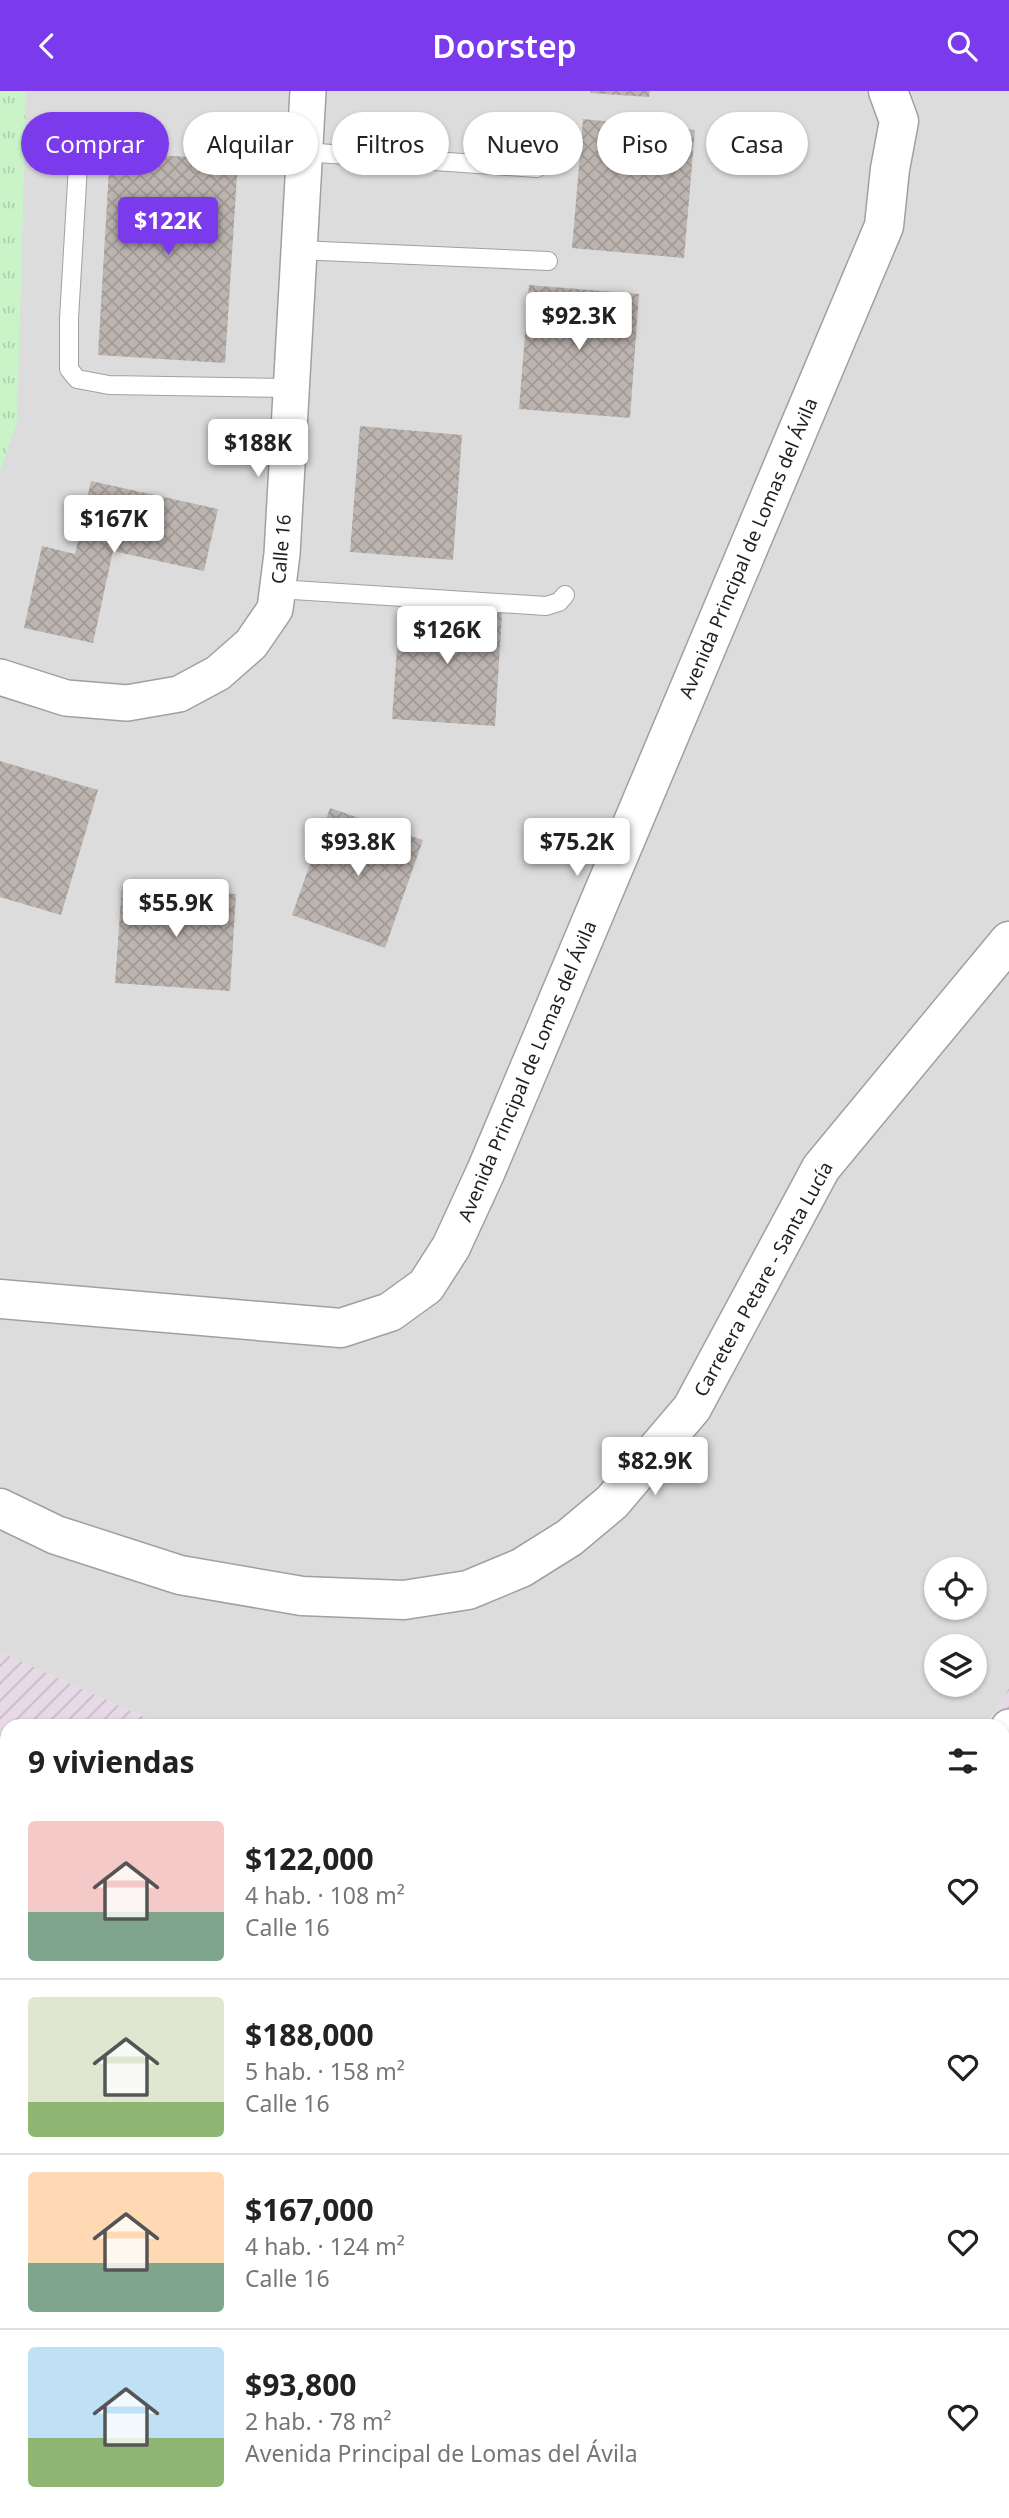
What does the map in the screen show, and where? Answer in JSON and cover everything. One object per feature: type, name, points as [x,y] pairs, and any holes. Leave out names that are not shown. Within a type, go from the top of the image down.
[{"type":"street","name":"Calle 16","points":[[306,112],[308,91]]},
{"type":"street","name":"Avenida Principal de Lomas del Ávila","points":[[0,1299],[341,1328],[390,1312],[426,1286],[451,1247],[486,1171],[884,226],[890,169],[899,121],[888,91]]},
{"type":"street","name":"Calle 16","points":[[0,677],[66,698],[127,703],[179,694],[218,673],[251,644],[275,609],[282,554],[302,175]]},
{"type":"street","name":"Carretera Petare - Santa Lucía","points":[[0,1508],[56,1535],[180,1575],[302,1596],[404,1600],[468,1590],[521,1568],[569,1538],[612,1502],[692,1408],[821,1167],[1009,941]]},
{"type":"lane","points":[[318,153],[463,162]]},
{"type":"lane","points":[[77,175],[69,319],[69,369],[77,379],[109,385],[290,388]]},
{"type":"lane","points":[[298,250],[548,261]]},
{"type":"lane","points":[[277,589],[546,606],[559,601],[565,595]]},
{"type":"shaded area","points":[[0,91],[1009,91],[1009,1688],[990,1719],[149,1719],[0,1652]]},
{"type":"shaded area","points":[[0,1652],[149,1719],[0,1719]]},
{"type":"shaded area","points":[[1009,1688],[1009,1719],[990,1719]]},
{"type":"green space","points":[[0,91],[26,91],[25,112],[21,112],[21,175],[24,175],[17,421],[0,471]]},
{"type":"building","points":[[590,91],[650,91],[649,97]]},
{"type":"building","points":[[583,119],[597,120],[597,175],[691,175],[684,258],[572,248],[578,175],[583,175]]},
{"type":"building","points":[[692,130],[695,130],[692,165]]},
{"type":"building","points":[[169,156],[183,157],[183,175],[237,175],[225,363],[98,355],[109,175],[169,175]]},
{"type":"building","points":[[529,285],[639,294],[630,418],[519,409]]},
{"type":"building","points":[[360,426],[462,435],[453,560],[350,552]]},
{"type":"building","points":[[91,481],[218,509],[204,571],[113,551],[93,643],[24,628],[42,546],[75,554]]},
{"type":"building","points":[[400,606],[502,613],[495,726],[392,719]]},
{"type":"building","points":[[0,761],[98,790],[61,915],[0,897]]},
{"type":"building","points":[[330,808],[423,840],[385,948],[292,915]]},
{"type":"building","points":[[122,886],[236,894],[230,991],[115,983]]}]
